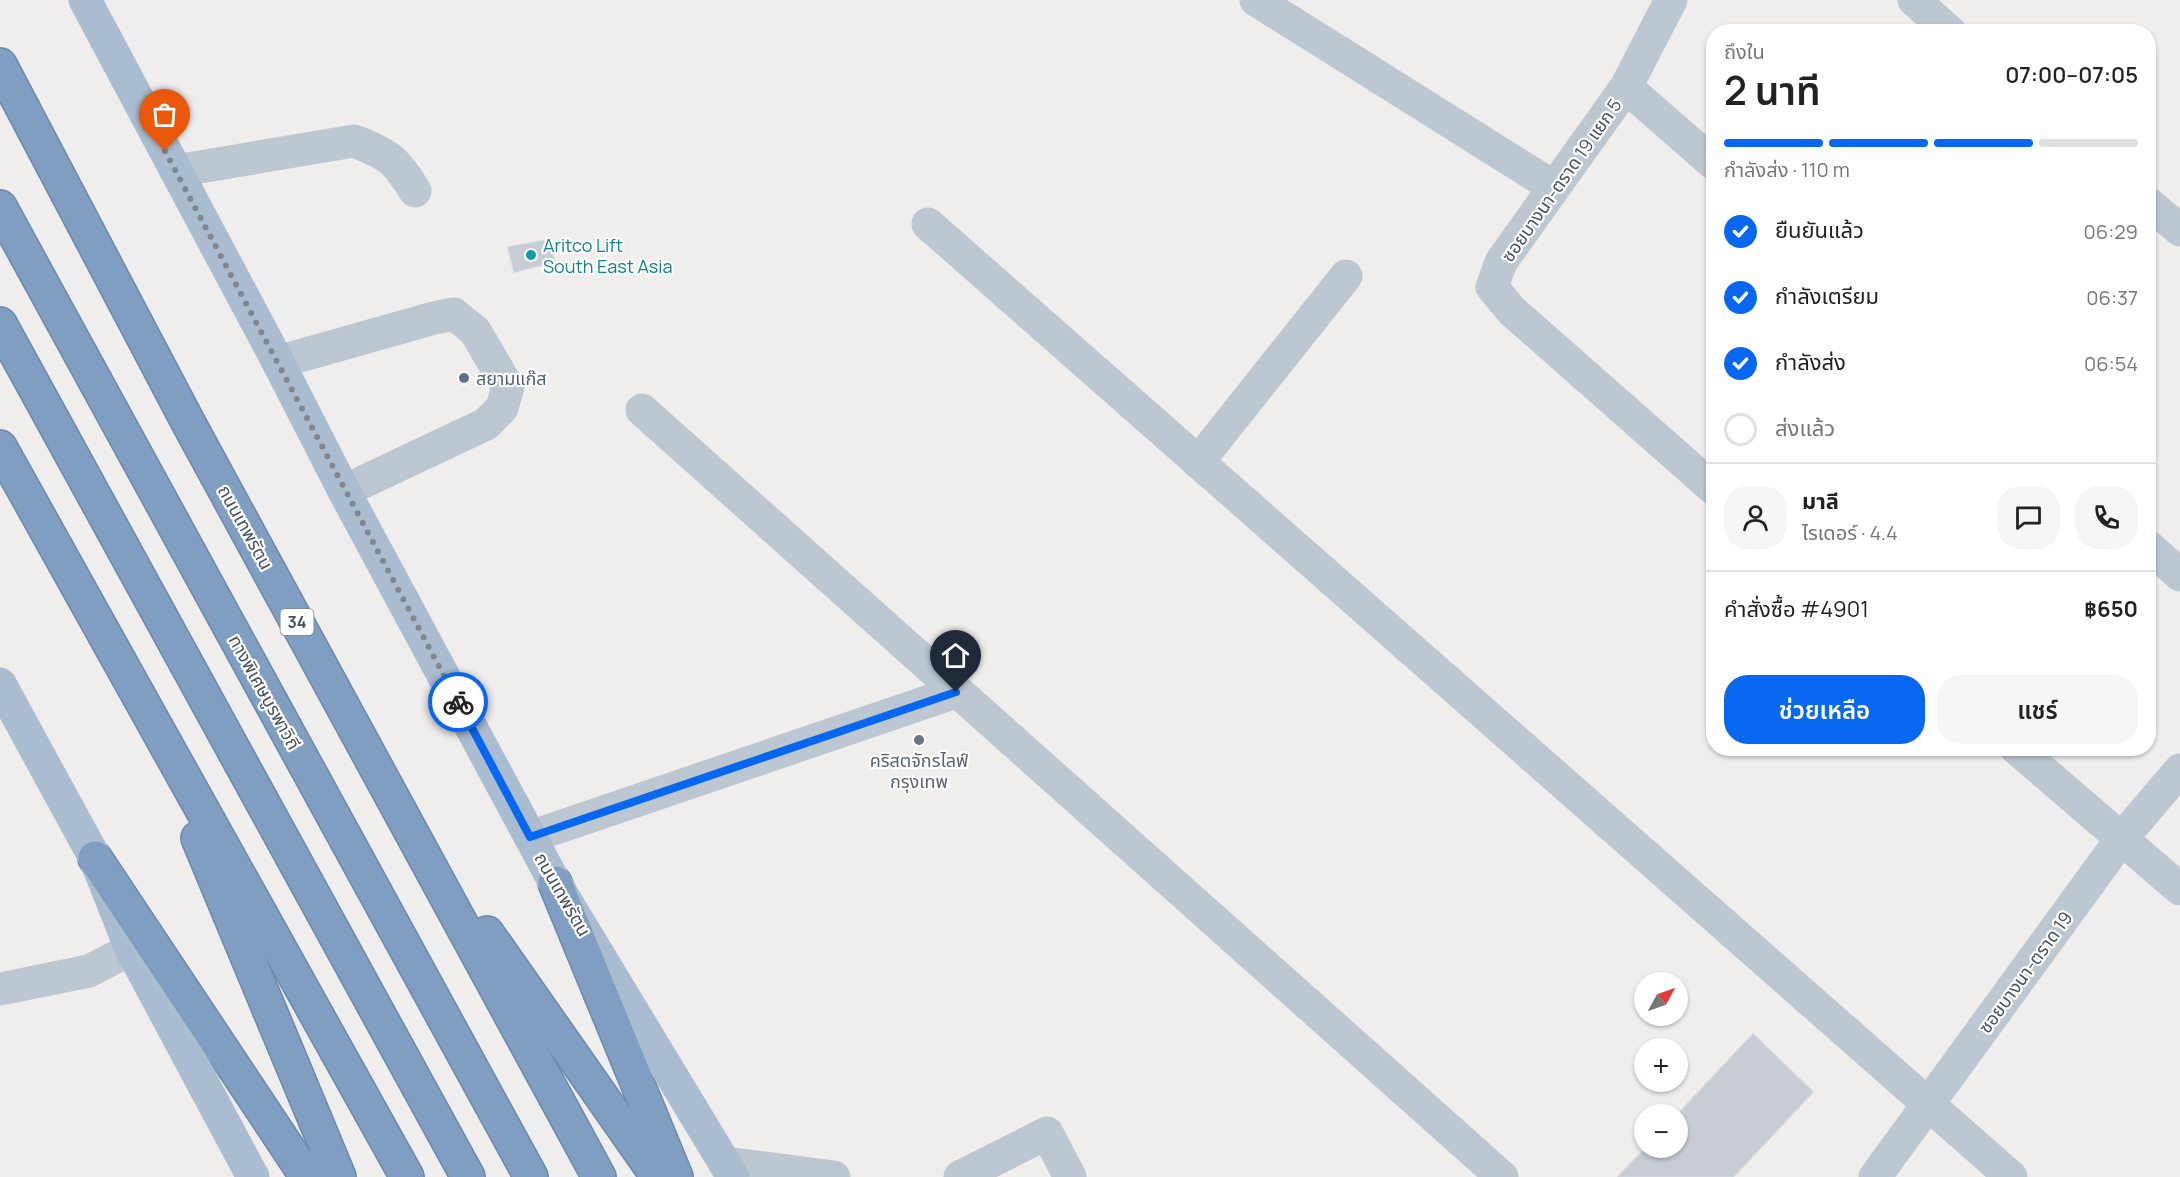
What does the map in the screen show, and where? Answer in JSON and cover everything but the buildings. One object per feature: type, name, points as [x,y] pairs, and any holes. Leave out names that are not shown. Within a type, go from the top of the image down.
[{"type":"highway","name":"ถนนเทพรัตน","points":[[0,64],[189,424],[599,1177]]},
{"type":"highway","name":"ทางพิเศษบูรพาวิถี","points":[[0,207],[531,1177]]},
{"type":"highway","points":[[0,324],[468,1177]]},
{"type":"highway","points":[[0,447],[407,1177]]},
{"type":"highway","points":[[136,691],[339,1177]]},
{"type":"highway","points":[[397,804],[658,1177]]},
{"type":"highway","points":[[95,858],[307,1177]]},
{"type":"highway","points":[[555,883],[676,1177]]},
{"type":"main road","points":[[60,0],[134,92]]},
{"type":"main road","name":"ถนนเทพรัตน","points":[[85,0],[555,883],[729,1170]]},
{"type":"main road","points":[[1,688],[95,858],[131,949],[253,1177]]},
{"type":"street","points":[[1256,0],[1554,187]]},
{"type":"street","name":"ซอยบางนา-ตราด 19 แยก 5","points":[[1671,0],[1626,87],[1501,262],[1492,287],[1512,311],[1706,482]]},
{"type":"street","points":[[1914,0],[1941,24]]},
{"type":"street","points":[[1626,87],[1706,157]]},
{"type":"street","points":[[176,171],[354,141],[380,151],[398,164],[415,191]]},
{"type":"street","points":[[2156,210],[2180,230]]},
{"type":"street","points":[[928,224],[2011,1177]]},
{"type":"street","points":[[1198,462],[1346,276]]},
{"type":"street","points":[[278,362],[454,314],[475,331],[508,387],[502,408],[486,424],[344,490]]},
{"type":"street","points":[[642,410],[1502,1177]]},
{"type":"street","points":[[2156,553],[2180,575]]},
{"type":"street","points":[[530,837],[956,692]]},
{"type":"street","points":[[2025,756],[2180,890]]},
{"type":"street","name":"ซอยบางนา-ตราด 19","points":[[1875,1177],[2122,838],[2180,770]]},
{"type":"street","points":[[0,989],[88,971],[131,949]]},
{"type":"street","points":[[960,1177],[1047,1133],[1070,1177]]},
{"type":"street","points":[[729,1170],[834,1177]]},
{"type":"way so far","points":[[165,151],[458,702]]},
{"type":"place","name":"Aritco Lift South East Asia","points":[[531,255]]},
{"type":"place","name":"สยามแก๊ส","points":[[464,378]]},
{"type":"place","name":"คริสตจักรไลฟ์ กรุงเทพ","points":[[919,740]]},
{"type":"route","points":[[458,702],[530,837],[956,692]]}]
